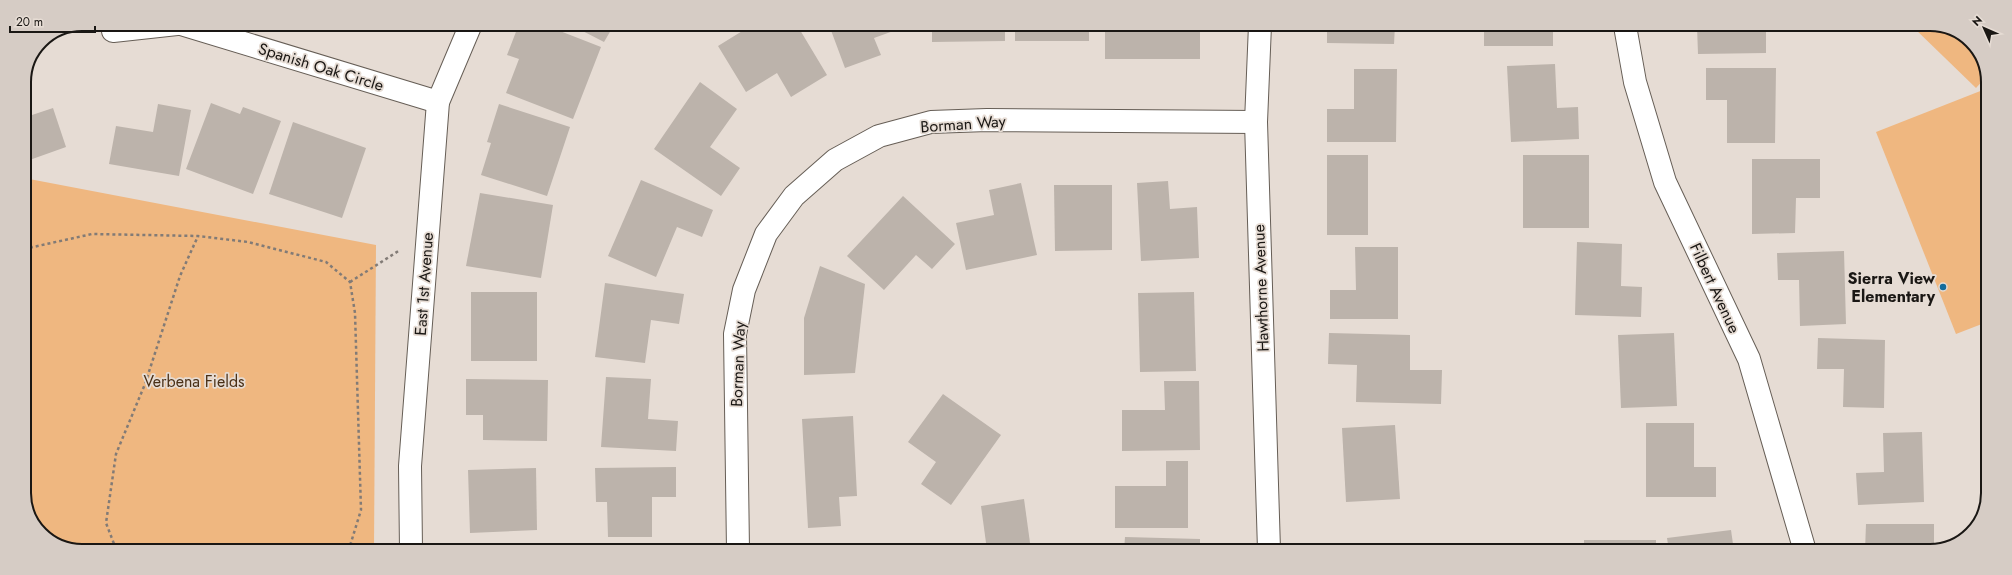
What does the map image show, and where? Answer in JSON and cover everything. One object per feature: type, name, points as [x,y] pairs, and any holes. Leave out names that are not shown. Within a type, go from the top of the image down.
[{"type":"street","name":"Spanish Oak Circle","points":[[205,31],[438,102]]},
{"type":"street","name":"East 1st Avenue","points":[[411,544],[410,466],[438,102],[468,31]]},
{"type":"street","name":"Hawthorne Avenue","points":[[1260,31],[1256,122],[1269,544]]},
{"type":"street","name":"Filbert Avenue","points":[[1626,31],[1635,82],[1665,182],[1748,359],[1803,544]]},
{"type":"street","name":"Borman Way","points":[[738,544],[735,334],[744,290],[766,234],[794,196],[835,160],[879,136],[931,122],[987,120],[1256,122]]},
{"type":"path","points":[[350,282],[428,232]]},
{"type":"path","points":[[31,247],[92,234],[198,236],[248,242],[326,262],[350,282],[355,314],[361,510],[351,544]]},
{"type":"path","points":[[114,544],[106,523],[116,454],[145,384],[180,276],[198,236]]},
{"type":"green space","points":[[1917,31],[1936,31],[1952,36],[1964,44],[1964,48],[1968,48],[1977,63],[1981,83],[1976,88]]},
{"type":"green space","points":[[1981,91],[1981,324],[1956,334],[1876,132]]},
{"type":"green space","name":"Verbena Fields","points":[[31,179],[376,245],[374,544],[76,544],[57,537],[44,527],[35,512],[31,496]]},
{"type":"building","points":[[516,31],[560,31],[601,47],[573,119],[506,93],[519,59],[507,55]]},
{"type":"building","points":[[583,31],[610,31],[604,42]]},
{"type":"building","points":[[742,31],[801,31],[827,75],[791,97],[777,73],[746,92],[718,46]]},
{"type":"building","points":[[831,31],[893,31],[874,38],[881,55],[845,68]]},
{"type":"building","points":[[932,31],[1005,31],[1005,41],[932,42]]},
{"type":"building","points":[[1015,31],[1089,31],[1089,41],[1015,41]]},
{"type":"building","points":[[1105,31],[1200,31],[1200,59],[1105,59]]},
{"type":"building","points":[[1327,31],[1395,31],[1394,44],[1327,43]]},
{"type":"building","points":[[1484,31],[1553,31],[1553,46],[1484,46]]},
{"type":"building","points":[[1697,31],[1766,31],[1766,53],[1698,54]]},
{"type":"building","points":[[1555,64],[1557,108],[1578,107],[1579,139],[1511,142],[1507,66]]},
{"type":"building","points":[[1706,68],[1776,68],[1775,143],[1727,143],[1727,100],[1706,100]]},
{"type":"building","points":[[1354,69],[1397,69],[1396,142],[1327,142],[1327,109],[1354,109]]},
{"type":"building","points":[[700,82],[737,109],[710,147],[740,168],[721,196],[654,149]]},
{"type":"building","points":[[211,103],[240,114],[243,107],[281,121],[253,194],[186,169]]},
{"type":"building","points":[[158,104],[191,110],[179,176],[109,164],[116,126],[153,132]]},
{"type":"building","points":[[499,104],[570,127],[547,196],[481,175],[491,143],[487,142]]},
{"type":"building","points":[[53,108],[66,147],[31,160],[31,115]]},
{"type":"building","points":[[293,122],[366,148],[342,218],[269,194]]},
{"type":"building","points":[[1327,155],[1368,155],[1368,235],[1327,235]]},
{"type":"building","points":[[1523,155],[1589,155],[1589,228],[1523,228]]},
{"type":"building","points":[[1752,159],[1820,159],[1820,198],[1796,198],[1795,233],[1752,234]]},
{"type":"building","points":[[641,180],[713,210],[702,237],[677,227],[656,277],[608,256]]},
{"type":"building","points":[[1168,181],[1170,209],[1197,207],[1199,258],[1141,261],[1137,183]]},
{"type":"building","points":[[1021,183],[1037,255],[966,270],[956,223],[994,215],[989,190]]},
{"type":"building","points":[[1054,185],[1112,185],[1112,250],[1055,251]]},
{"type":"building","points":[[480,193],[553,205],[541,278],[466,266]]},
{"type":"building","points":[[903,196],[955,244],[932,269],[916,255],[884,290],[847,256]]},
{"type":"building","points":[[1577,242],[1622,244],[1621,286],[1642,287],[1641,317],[1575,315]]},
{"type":"building","points":[[1355,247],[1398,247],[1398,319],[1330,319],[1330,290],[1356,290]]},
{"type":"building","points":[[1844,251],[1846,324],[1800,326],[1799,280],[1778,280],[1777,253]]},
{"type":"building","points":[[820,266],[865,284],[855,373],[804,375],[804,318]]},
{"type":"building","points":[[605,283],[684,294],[679,324],[651,320],[645,363],[595,357]]},
{"type":"building","points":[[471,292],[537,292],[537,361],[471,361]]},
{"type":"building","points":[[1194,292],[1196,371],[1140,372],[1138,293]]},
{"type":"building","points":[[1329,333],[1410,335],[1410,370],[1442,370],[1441,404],[1356,402],[1357,365],[1328,364]]},
{"type":"building","points":[[1674,333],[1677,406],[1621,408],[1618,335]]},
{"type":"building","points":[[1818,338],[1885,340],[1884,408],[1843,407],[1844,369],[1817,369]]},
{"type":"building","points":[[606,377],[651,379],[648,419],[678,421],[676,451],[601,447]]},
{"type":"building","points":[[466,379],[548,380],[547,441],[483,440],[483,415],[466,415]]},
{"type":"building","points":[[1164,381],[1199,381],[1200,450],[1122,451],[1122,410],[1165,410]]},
{"type":"building","points":[[943,394],[1001,435],[951,505],[921,484],[936,462],[908,442]]},
{"type":"building","points":[[853,416],[857,496],[839,497],[841,526],[808,528],[802,419]]},
{"type":"building","points":[[1646,423],[1694,423],[1694,467],[1716,467],[1716,497],[1646,497]]},
{"type":"building","points":[[1395,425],[1400,499],[1346,502],[1342,428]]},
{"type":"building","points":[[1922,432],[1924,502],[1858,505],[1856,473],[1884,472],[1883,433]]},
{"type":"building","points":[[1166,461],[1188,461],[1188,528],[1115,528],[1115,486],[1166,486]]},
{"type":"building","points":[[676,467],[676,497],[652,497],[652,537],[608,537],[607,502],[596,502],[595,468]]},
{"type":"building","points":[[536,468],[537,530],[470,533],[468,470]]},
{"type":"building","points":[[1024,499],[1030,544],[986,544],[981,506]]},
{"type":"building","points":[[1866,524],[1934,524],[1934,544],[1865,544]]},
{"type":"building","points":[[1731,530],[1733,544],[1668,544],[1667,538]]},
{"type":"building","points":[[1125,537],[1200,539],[1200,544],[1124,544]]},
{"type":"building","points":[[1584,540],[1656,540],[1656,544],[1584,544]]},
{"type":"place","name":"Sierra View Elementary","points":[[1943,287]]}]
